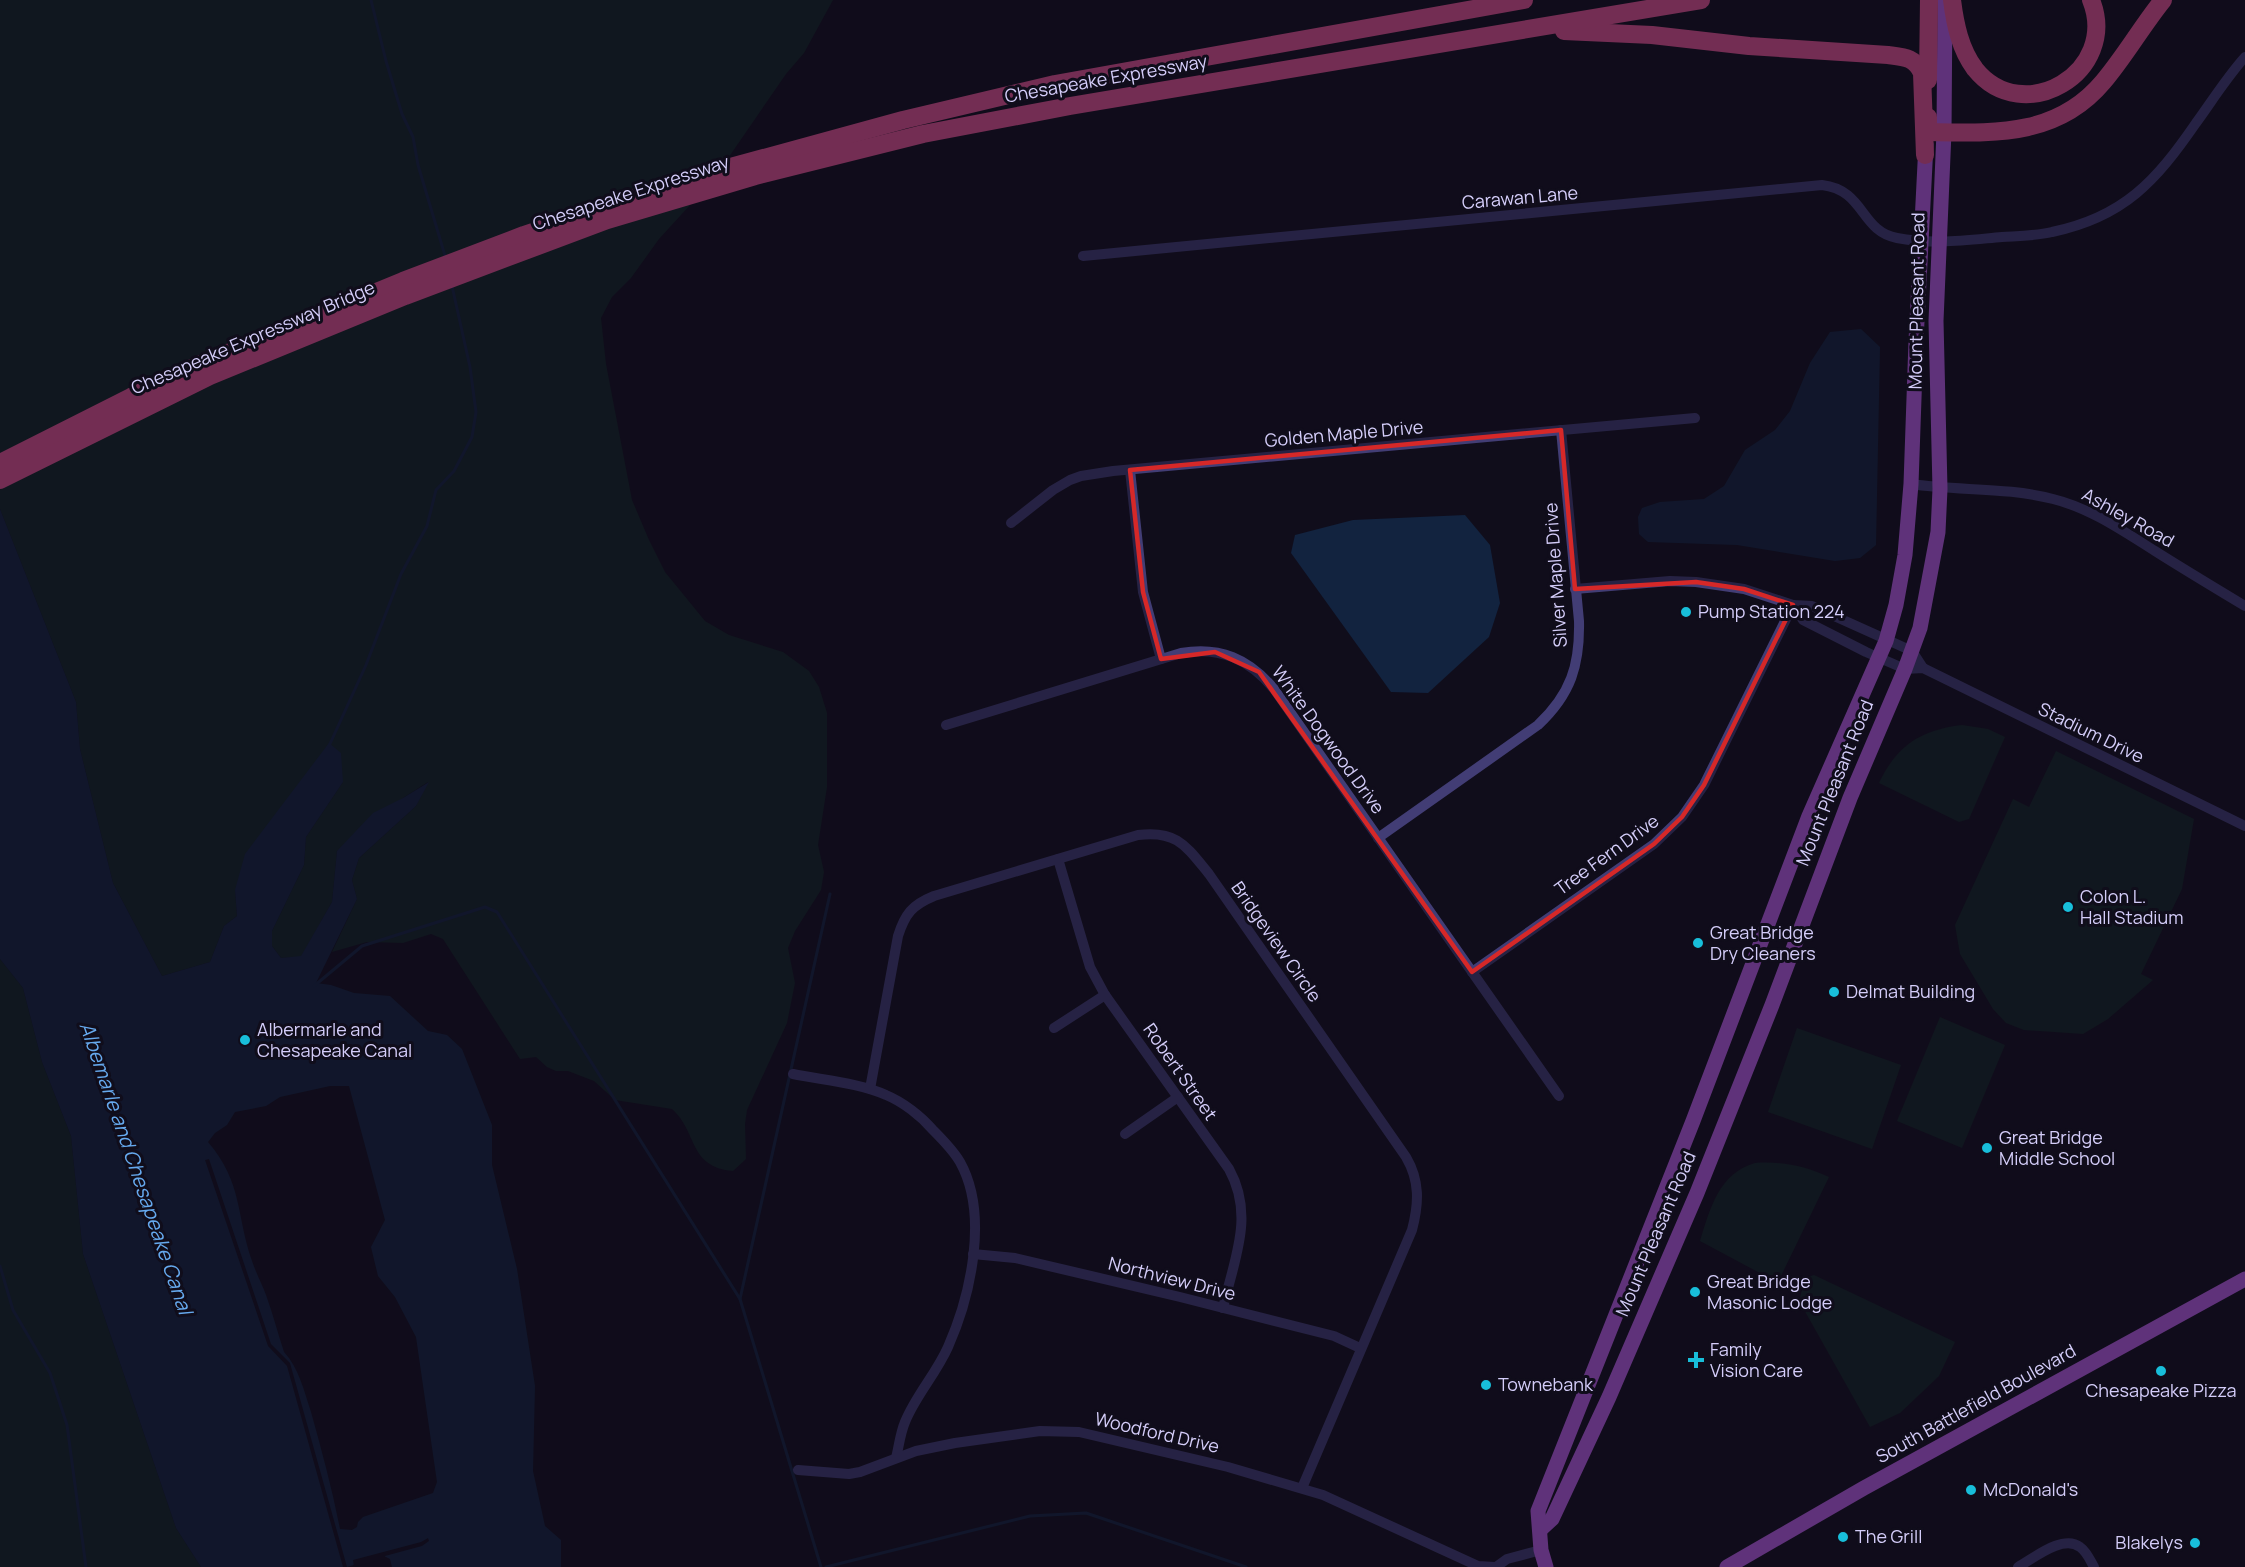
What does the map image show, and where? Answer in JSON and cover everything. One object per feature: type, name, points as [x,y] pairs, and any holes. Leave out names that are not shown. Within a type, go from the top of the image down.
[{"type":"highway","name":"Chesapeake Expressway","points":[[526,242],[645,193],[705,174],[903,120],[1124,70],[1524,0]]},
{"type":"highway","name":"Chesapeake Expressway","points":[[526,242],[755,176],[923,134],[1161,90],[1701,0]]},
{"type":"highway","name":"Mount Pleasant Road","points":[[1929,0],[1936,132]]},
{"type":"highway","points":[[1952,0],[1957,32],[1975,69],[2002,89],[2035,94],[2056,88],[2073,77],[2086,63],[2097,37],[2097,24],[2091,0]]},
{"type":"highway","points":[[1936,132],[2024,128],[2045,124],[2067,114],[2081,104],[2103,82],[2163,0]]},
{"type":"highway","points":[[1407,49],[1474,45],[1557,31],[1586,31],[1910,58],[1920,67],[1922,73],[1925,155]]},
{"type":"highway","name":"Chesapeake Expressway Bridge","points":[[0,463],[131,396],[201,364],[404,281],[526,242]]},
{"type":"highway","name":"Chesapeake Expressway Bridge","points":[[0,480],[210,376],[405,296],[526,242]]},
{"type":"main road","name":"Mount Pleasant Road","points":[[1540,1530],[1552,1519],[1609,1397],[1697,1193],[1772,1005],[1850,798],[1920,628],[1938,532],[1940,489],[1936,368],[1939,242],[1936,132],[1945,0]]},
{"type":"main road","name":"Mount Pleasant Road","points":[[1541,1562],[1538,1511],[1689,1132],[1809,816],[1880,657],[1896,605],[1905,555],[1911,484],[1925,155],[1936,132]]},
{"type":"main road","name":"South Battlefield Boulevard","points":[[1727,1567],[1864,1488],[2245,1279]]},
{"type":"main road","points":[[1563,1495],[1559,1490],[1559,1480],[1583,1416],[1595,1367]]},
{"type":"street","name":"Carawan Lane","points":[[1083,256],[1822,185],[1837,188],[1853,198],[1867,218],[1881,232],[1896,238],[1939,242],[2049,233],[2077,226],[2102,216],[2137,195],[2164,167],[2245,57]]},
{"type":"street","name":"Golden Maple Drive","points":[[1011,523],[1053,490],[1081,476],[1695,418]]},
{"type":"street","name":"Silver Maple Drive","points":[[1378,838],[1525,735],[1552,711],[1569,686],[1576,668],[1580,647],[1562,430]]},
{"type":"street","points":[[1130,470],[1143,592],[1161,659]]},
{"type":"street","name":"Ashley Road","points":[[1911,484],[1940,489],[2038,496],[2080,508],[2245,606]]},
{"type":"street","name":"Stadium Drive","points":[[1575,589],[1658,582],[1696,582],[1744,589],[1793,606],[1812,606],[1912,651]]},
{"type":"street","name":"Stadium Drive","points":[[1793,606],[1803,620],[1845,642],[1905,669],[1923,668],[2245,826]]},
{"type":"street","name":"Tree Fern Drive","points":[[1472,972],[1654,844],[1682,817],[1704,784],[1793,606]]},
{"type":"street","name":"White Dogwood Drive","points":[[946,725],[1191,651],[1215,652],[1236,658],[1259,672],[1274,689],[1559,1096]]},
{"type":"street","points":[[1912,651],[1923,668]]},
{"type":"street","name":"Bridgeview Circle","points":[[870,1089],[898,936],[908,912],[934,896],[1146,834],[1165,834],[1192,853],[1209,874],[1406,1157],[1415,1175],[1418,1188],[1412,1230],[1302,1488]]},
{"type":"street","name":"Robert Street","points":[[1058,859],[1090,967],[1105,994],[1229,1169],[1241,1200],[1240,1234],[1223,1308]]},
{"type":"street","points":[[1054,1028],[1105,994]]},
{"type":"street","points":[[793,1074],[870,1089],[889,1096],[918,1116],[947,1144],[965,1173],[974,1210],[975,1233],[963,1302],[948,1347],[904,1423],[897,1458]]},
{"type":"street","points":[[1125,1134],[1178,1097]]},
{"type":"street","name":"Northview Drive","points":[[973,1254],[1015,1258],[1223,1308],[1334,1335],[1360,1348]]},
{"type":"street","name":"Woodford Drive","points":[[798,1470],[849,1474],[916,1451],[955,1443],[1026,1433],[1079,1432],[1238,1469],[1323,1495],[1478,1566],[1495,1567],[1507,1559],[1541,1562]]},
{"type":"street","points":[[2018,1567],[2055,1547],[2072,1544],[2080,1547],[2086,1553],[2094,1567]]},
{"type":"highlighted area","points":[[1561,430],[1575,589],[1696,582],[1744,589],[1793,605],[1704,785],[1682,817],[1654,844],[1472,972],[1259,672],[1215,652],[1161,659],[1143,592],[1130,470]]},
{"type":"green space","points":[[0,0],[833,0],[804,53],[786,74],[713,180],[659,239],[631,278],[612,297],[601,318],[606,364],[632,500],[665,572],[705,621],[729,635],[783,652],[809,671],[819,687],[827,713],[827,787],[818,845],[824,872],[821,890],[795,931],[788,948],[795,983],[787,1023],[747,1110],[746,1159],[733,1171],[708,1163],[701,1156],[680,1118],[672,1109],[615,1100],[594,1081],[568,1071],[556,1071],[547,1067],[536,1057],[520,1059],[443,939],[431,934],[403,943],[367,942],[332,952],[357,899],[352,880],[359,858],[416,806],[428,782],[403,798],[337,851],[332,902],[301,957],[281,958],[272,946],[272,931],[304,865],[306,837],[343,782],[235,890],[237,916],[224,926],[210,962],[162,976],[113,883],[80,749],[76,702],[0,509]]},
{"type":"green space","points":[[1962,725],[1988,729],[2005,737],[1969,819],[1959,822],[1879,783],[1902,749],[1912,742],[1934,731]]},
{"type":"green space","name":"Colon L. Hall Stadium","points":[[2056,751],[2194,819],[2182,889],[2141,974],[2153,980],[2108,1019],[2083,1034],[2024,1030],[2006,1023],[1993,1009],[1960,954],[1955,925],[2013,799],[2029,807]]},
{"type":"green space","points":[[0,959],[23,988],[42,1062],[71,1136],[83,1254],[176,1528],[201,1567],[0,1567]]},
{"type":"green space","points":[[1940,1017],[2005,1045],[1962,1148],[1897,1121]]},
{"type":"green space","points":[[1797,1028],[1901,1065],[1872,1149],[1768,1112]]},
{"type":"green space","points":[[1755,1163],[1793,1165],[1829,1177],[1781,1276],[1771,1279],[1700,1241],[1712,1205],[1724,1184],[1743,1168]]},
{"type":"green space","points":[[1814,1275],[1955,1342],[1939,1376],[1900,1413],[1870,1427],[1802,1306],[1796,1313],[1805,1278]]},
{"type":"water","points":[[1861,329],[1880,347],[1876,545],[1860,558],[1835,561],[1737,545],[1648,542],[1639,534],[1638,517],[1642,508],[1660,502],[1704,499],[1724,486],[1745,450],[1775,430],[1790,411],[1810,363],[1830,332]]},
{"type":"water","name":"Albermarle and Chesapeake Canal","points":[[0,509],[76,702],[80,749],[113,883],[162,976],[210,962],[224,926],[237,916],[235,890],[245,854],[329,743],[341,753],[343,782],[306,837],[304,865],[272,931],[272,946],[281,958],[301,956],[332,902],[337,851],[373,813],[429,782],[416,806],[359,858],[352,880],[357,899],[316,983],[331,985],[354,993],[390,996],[428,1031],[447,1035],[462,1049],[492,1125],[492,1165],[517,1269],[535,1386],[533,1471],[545,1526],[561,1540],[561,1567],[392,1567],[390,1559],[384,1556],[347,1567],[201,1567],[176,1528],[83,1254],[71,1136],[42,1062],[23,988],[0,959]],"holes":[[[330,1086],[349,1086],[385,1220],[371,1247],[378,1276],[395,1297],[416,1337],[437,1482],[433,1493],[363,1517],[357,1527],[352,1530],[340,1529],[323,1456],[303,1388],[294,1365],[284,1352],[269,1302],[252,1261],[233,1186],[227,1171],[208,1142],[215,1133],[227,1125],[235,1112],[266,1106],[280,1097]]]},
{"type":"water","points":[[1465,515],[1490,545],[1500,603],[1489,637],[1428,693],[1391,692],[1291,553],[1295,535],[1353,520]]},
{"type":"pier","points":[[209,1159],[271,1344],[290,1363],[347,1567],[343,1567],[287,1366],[268,1346],[205,1160]]},
{"type":"pier","points":[[428,1538],[429,1541],[422,1546],[354,1567],[353,1560],[421,1542]]},
{"type":"waterway","points":[[371,0],[386,61],[402,114],[413,137],[418,165],[446,259]]},
{"type":"waterway","points":[[329,746],[366,665],[401,574],[427,526],[436,490],[454,471],[472,437],[476,412],[470,367],[452,286]]},
{"type":"waterway","points":[[740,1299],[830,894]]},
{"type":"waterway","points":[[314,986],[362,946],[485,907],[497,912],[740,1299],[821,1567]]},
{"type":"waterway","points":[[0,1266],[13,1310],[50,1373],[67,1425],[86,1567]]},
{"type":"waterway","points":[[826,1567],[1030,1516],[1086,1513],[1246,1567]]},
{"type":"place","name":"Pump Station 224","points":[[1686,612]]},
{"type":"place","name":"Colon L. Hall Stadium","points":[[2068,907]]},
{"type":"place","name":"Great Bridge Dry Cleaners","points":[[1698,943]]},
{"type":"place","name":"Delmat Building","points":[[1834,992]]},
{"type":"place","name":"Albermarle and Chesapeake Canal","points":[[245,1040]]},
{"type":"place","name":"Great Bridge Middle School","points":[[1987,1148]]},
{"type":"place","name":"Great Bridge Masonic Lodge","points":[[1695,1292]]},
{"type":"place","name":"Family Vision Care","points":[[1696,1360]]},
{"type":"place","name":"Chesapeake Pizza","points":[[2161,1371]]},
{"type":"place","name":"Townebank","points":[[1486,1385]]},
{"type":"place","name":"McDonald's","points":[[1971,1490]]},
{"type":"place","name":"The Grill","points":[[1843,1537]]},
{"type":"place","name":"Blakelys","points":[[2195,1543]]},
{"type":"water label","name":"Albemarle and Chesapeake Canal","points":[[136,1168]]}]
